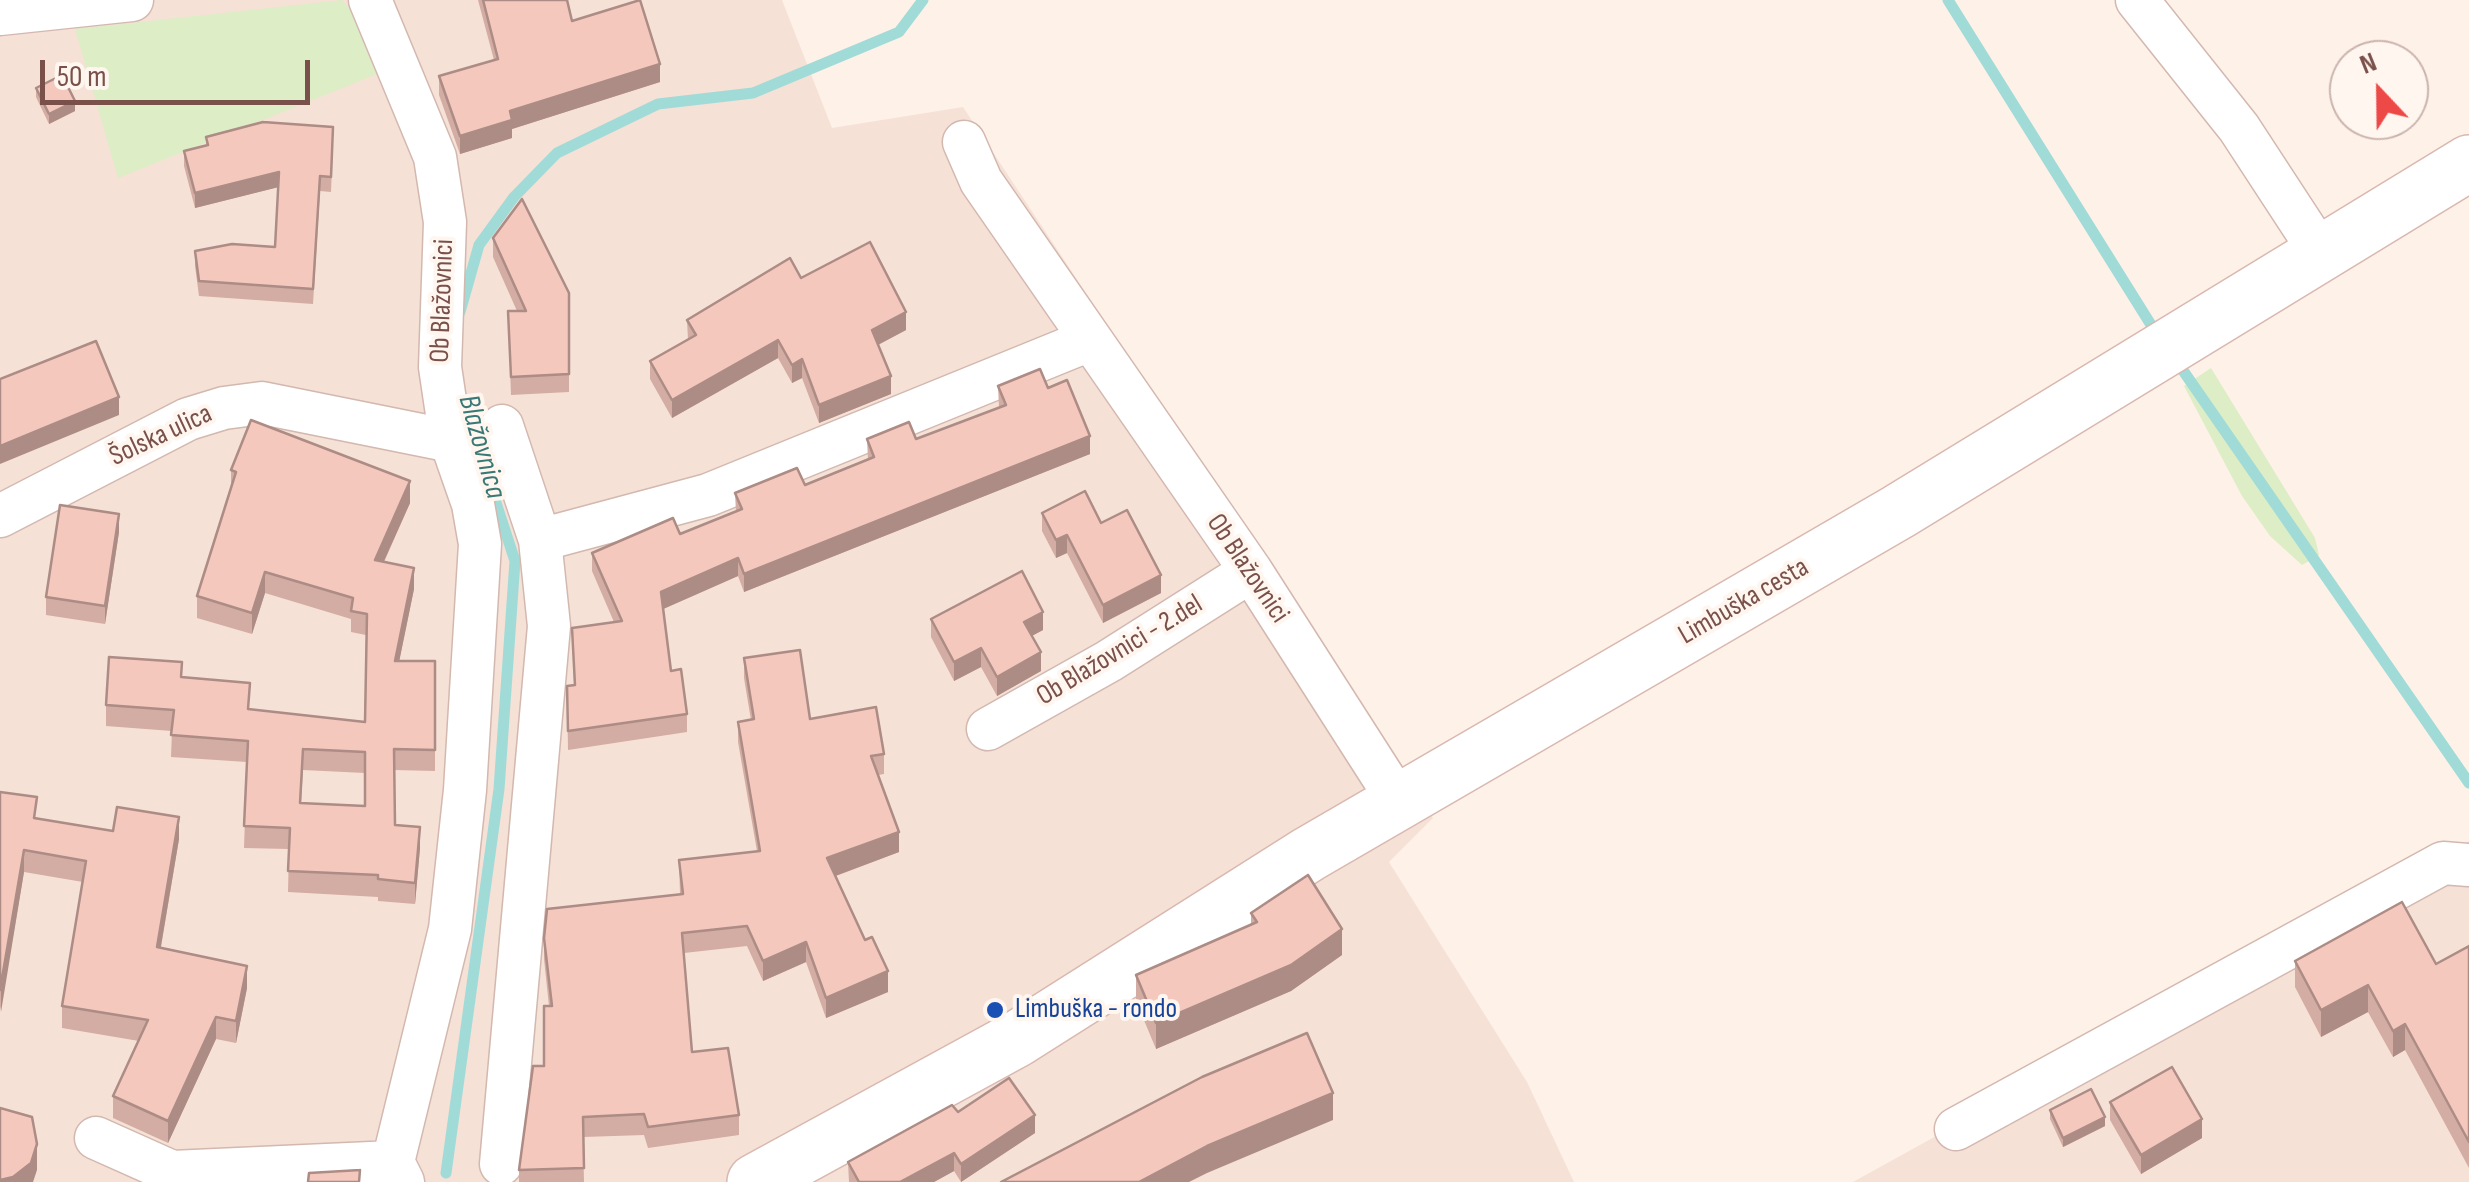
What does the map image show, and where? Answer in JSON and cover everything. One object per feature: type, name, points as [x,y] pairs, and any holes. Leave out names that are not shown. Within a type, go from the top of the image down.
[{"type":"main road","name":"Limbuška cesta","points":[[755,1182],[1018,1039],[1399,802],[1898,512],[2469,163]]},
{"type":"street","points":[[0,14],[132,0]]},
{"type":"street","name":"Ob Blažovnici","points":[[370,0],[435,157],[445,222],[440,367],[450,440],[473,504],[480,544],[499,797],[501,1164]]},
{"type":"street","points":[[2137,0],[2238,128],[2322,255]]},
{"type":"street","name":"Ob Blažovnici","points":[[964,142],[980,182],[1087,341],[1251,570],[1399,802]]},
{"type":"street","points":[[540,540],[708,495],[1087,341]]},
{"type":"street","name":"Šolska ulica","points":[[0,516],[188,419],[224,408],[262,404],[450,440]]},
{"type":"street","name":"Ob Blažovnici","points":[[394,1175],[450,929],[499,797],[549,626],[540,540],[502,426]]},
{"type":"street","name":"Ob Blažovnici - 2.del","points":[[988,729],[1109,661],[1251,570]]},
{"type":"street","points":[[1956,1129],[2443,863],[2469,865]]},
{"type":"street","points":[[96,1138],[172,1172],[394,1175]]},
{"type":"shaded area","points":[[0,0],[782,0],[832,128],[963,107],[1433,818],[1389,862],[1527,1082],[1574,1182],[0,1182]]},
{"type":"shaded area","points":[[2469,841],[2469,1182],[1853,1182]]},
{"type":"green space","points":[[342,0],[364,23],[380,73],[118,178],[75,29]]},
{"type":"green space","points":[[2211,368],[2315,538],[2319,555],[2302,565],[2270,536],[2242,496],[2184,386]]},
{"type":"building","points":[[483,0],[567,0],[572,21],[640,0],[660,64],[510,111],[512,120],[460,136],[439,76],[498,59]]},
{"type":"building","points":[[62,75],[75,101],[49,114],[36,88]]},
{"type":"building","points":[[263,122],[333,127],[331,177],[320,176],[313,289],[199,281],[195,251],[232,244],[275,247],[279,172],[195,193],[184,151],[208,145],[206,137]]},
{"type":"building","points":[[522,199],[569,293],[569,374],[511,377],[508,311],[526,311],[493,238]]},
{"type":"building","points":[[870,242],[906,312],[872,330],[891,376],[819,405],[802,359],[792,365],[778,340],[672,400],[650,361],[696,335],[687,320],[790,258],[801,278]]},
{"type":"building","points":[[96,341],[119,397],[0,446],[0,379]]},
{"type":"building","points":[[1040,369],[1048,388],[1067,380],[1090,436],[744,574],[738,558],[661,592],[671,671],[681,669],[687,714],[568,731],[567,686],[575,685],[572,628],[622,621],[592,553],[673,518],[680,534],[742,509],[735,493],[797,468],[805,485],[874,457],[867,439],[909,422],[916,439],[1006,405],[998,386]]},
{"type":"building","points":[[251,420],[410,481],[375,560],[414,568],[395,661],[435,661],[435,750],[394,749],[395,825],[420,827],[415,883],[378,879],[378,875],[288,871],[290,828],[244,826],[248,741],[171,735],[174,710],[106,705],[109,657],[182,662],[181,677],[250,683],[248,709],[365,722],[367,614],[351,611],[353,598],[265,572],[252,613],[197,596],[236,472],[231,470]],"holes":[[[303,749],[365,752],[365,806],[300,803]]]},
{"type":"building","points":[[1085,491],[1101,523],[1127,510],[1161,575],[1103,605],[1067,535],[1056,540],[1042,513]]},
{"type":"building","points":[[60,505],[119,514],[105,606],[46,597]]},
{"type":"building","points":[[1022,571],[1043,612],[1024,622],[1041,652],[997,677],[981,648],[954,662],[931,619]]},
{"type":"building","points":[[800,650],[810,719],[876,707],[884,754],[871,756],[899,832],[827,858],[865,940],[872,937],[888,971],[826,998],[806,942],[763,961],[747,926],[682,933],[692,1052],[728,1048],[739,1115],[648,1127],[644,1114],[583,1117],[584,1168],[519,1170],[533,1066],[544,1066],[544,1006],[552,1006],[544,938],[547,909],[683,894],[679,860],[760,851],[738,722],[754,719],[744,658]]},
{"type":"building","points":[[0,792],[37,797],[34,818],[113,831],[117,807],[179,817],[157,947],[247,966],[236,1021],[216,1017],[168,1121],[113,1096],[148,1020],[62,1006],[86,861],[24,850],[0,990]]},
{"type":"building","points":[[1308,875],[1342,929],[1291,965],[1156,1023],[1136,975],[1257,922],[1251,913]]},
{"type":"building","points":[[2402,902],[2436,964],[2469,946],[2469,1142],[2405,1024],[2393,1031],[2368,985],[2321,1010],[2295,961]]},
{"type":"building","points":[[1307,1033],[1333,1093],[1207,1146],[1139,1182],[1001,1182],[1202,1077]]},
{"type":"building","points":[[2172,1067],[2202,1119],[2141,1155],[2110,1102]]},
{"type":"building","points":[[1009,1078],[1035,1115],[961,1164],[954,1153],[900,1182],[859,1182],[848,1162],[952,1105],[958,1112]]},
{"type":"building","points":[[2091,1089],[2105,1117],[2063,1138],[2050,1110]]},
{"type":"building","points":[[0,1108],[32,1117],[37,1144],[31,1163],[13,1177],[0,1180]]},
{"type":"building","points":[[360,1170],[359,1182],[308,1182],[309,1173]]},
{"type":"waterway","name":"Blažovnica","points":[[460,312],[479,245],[514,197],[557,153],[658,104],[753,93],[899,32],[923,0]]},
{"type":"waterway","points":[[1948,0],[2158,336]]},
{"type":"waterway","points":[[2175,359],[2469,783]]},
{"type":"waterway","name":"Blažovnica","points":[[446,1173],[499,789],[515,561],[467,414]]},
{"type":"place","name":"Limbuška - rondo","points":[[995,1010]]}]
